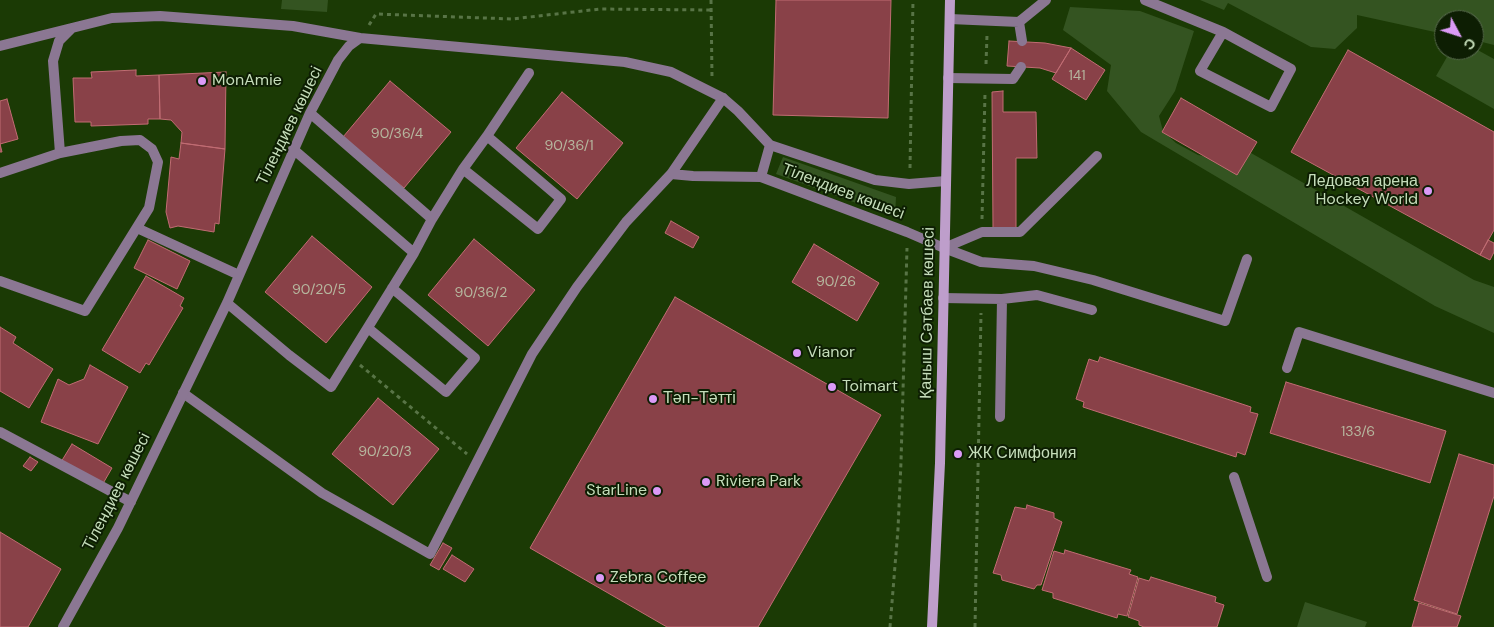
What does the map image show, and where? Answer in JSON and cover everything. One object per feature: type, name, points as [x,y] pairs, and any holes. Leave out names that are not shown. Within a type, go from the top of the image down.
[{"type":"main road","name":"Қаныш Сәтбаев көшесі","points":[[932,627],[940,463],[950,0]]},
{"type":"street","points":[[950,19],[1019,22],[1046,0]]},
{"type":"street","points":[[1145,0],[1223,32],[1291,69],[1271,107],[1200,71],[1223,32]]},
{"type":"street","points":[[0,46],[112,18],[160,16],[293,26],[360,38]]},
{"type":"street","points":[[1019,22],[1022,41]]},
{"type":"street","points":[[60,153],[53,61],[58,41],[73,27]]},
{"type":"street","name":"Тілендиев көшесі","points":[[63,627],[118,528],[227,303],[310,113],[338,60],[349,46],[360,38],[625,62],[671,72],[723,98],[770,145],[875,180],[909,184],[946,181]]},
{"type":"street","points":[[948,78],[1013,79],[1021,67]]},
{"type":"street","points":[[227,303],[331,387],[414,253],[432,219],[463,169],[529,73]]},
{"type":"street","points":[[183,393],[322,493],[430,554],[532,354],[577,287],[626,222],[671,174],[723,98]]},
{"type":"street","points":[[310,113],[432,219]]},
{"type":"street","points":[[463,169],[538,229],[561,199],[487,136]]},
{"type":"street","points":[[0,173],[60,153],[121,141],[140,140],[152,149],[158,162],[149,208],[85,311],[0,280]]},
{"type":"street","name":"Тілендиев көшесі","points":[[770,145],[761,177],[981,262],[1034,266],[1093,280],[1225,320],[1247,259]]},
{"type":"street","points":[[293,149],[414,253]]},
{"type":"street","points":[[944,248],[982,232],[1020,232],[1097,156]]},
{"type":"street","points":[[671,174],[761,177]]},
{"type":"street","points":[[137,228],[239,275]]},
{"type":"street","points":[[368,328],[446,392],[475,358],[392,288]]},
{"type":"street","points":[[943,298],[1002,299],[1037,295],[1092,310]]},
{"type":"street","points":[[1000,417],[1002,299]]},
{"type":"street","points":[[1287,368],[1299,332],[1494,393]]},
{"type":"street","points":[[0,432],[131,502]]},
{"type":"street","points":[[1234,477],[1267,577]]},
{"type":"path","points":[[711,0],[712,91]]},
{"type":"path","points":[[910,168],[913,0]]},
{"type":"path","points":[[360,38],[376,14],[512,19],[600,9],[711,10]]},
{"type":"path","points":[[890,627],[901,471],[906,247]]},
{"type":"path","points":[[350,357],[477,462]]},
{"type":"green space","points":[[282,0],[328,0],[327,12],[281,9]]},
{"type":"green space","points":[[1200,0],[1494,0],[1494,45],[1484,42],[1484,10],[1434,10],[1434,32],[1357,15],[1357,28],[1335,49],[1311,47],[1228,3],[1224,10]]},
{"type":"green space","points":[[1070,7],[1140,11],[1194,31],[1175,91],[1159,116],[1163,131],[1176,143],[1198,155],[1216,159],[1237,158],[1251,153],[1474,280],[1494,287],[1494,333],[1435,306],[1141,132],[1107,91],[1111,65],[1063,30]]},
{"type":"green space","points":[[1484,54],[1494,59],[1494,109],[1436,76],[1445,60],[1484,60]]},
{"type":"green space","points":[[783,157],[896,197],[895,217],[776,174]]},
{"type":"green space","points":[[1305,602],[1367,622],[1365,627],[1297,627]]},
{"type":"building","points":[[776,0],[891,0],[888,118],[773,115]]},
{"type":"building","points":[[1009,41],[1045,43],[1071,48],[1056,73],[1040,68],[1007,66]]},
{"type":"building","points":[[1071,48],[1105,70],[1086,100],[1052,79]]},
{"type":"building","name":"Ледовая арена Hockey World","points":[[1348,50],[1494,132],[1494,230],[1480,255],[1291,152]]},
{"type":"building","points":[[136,70],[136,76],[159,75],[160,119],[148,119],[148,124],[91,126],[91,122],[75,122],[73,78],[92,78],[91,72]]},
{"type":"building","points":[[226,72],[225,149],[181,143],[182,132],[171,120],[160,119],[159,75]]},
{"type":"building","points":[[390,81],[451,132],[404,188],[343,137]]},
{"type":"building","points":[[1003,91],[1003,112],[1036,112],[1037,158],[1016,158],[1016,228],[993,228],[992,92]]},
{"type":"building","points":[[562,92],[623,143],[577,199],[516,148]]},
{"type":"building","points":[[1181,98],[1257,142],[1237,175],[1162,132]]},
{"type":"building","points":[[7,99],[18,139],[0,144],[0,101]]},
{"type":"building","points":[[181,143],[225,149],[219,224],[215,223],[214,232],[178,226],[170,228],[166,212],[171,157],[179,159]]},
{"type":"building","points":[[671,221],[699,237],[693,248],[665,233]]},
{"type":"building","points":[[312,236],[372,287],[326,343],[265,292]]},
{"type":"building","points":[[474,239],[535,290],[488,346],[428,295]]},
{"type":"building","points":[[148,240],[190,261],[177,289],[134,268]]},
{"type":"building","points":[[1488,240],[1494,243],[1494,252],[1490,260],[1480,255]]},
{"type":"building","points":[[814,244],[879,283],[857,321],[792,282]]},
{"type":"building","points":[[146,276],[184,298],[180,306],[183,308],[149,365],[146,363],[140,373],[102,350]]},
{"type":"building","name":"Riviera Park","points":[[675,297],[881,415],[758,627],[667,627],[530,548]]},
{"type":"building","points":[[0,327],[16,337],[13,343],[53,369],[29,408],[0,391]]},
{"type":"building","points":[[1100,357],[1251,407],[1250,412],[1258,414],[1245,455],[1237,452],[1236,457],[1083,407],[1084,402],[1076,399],[1089,359],[1098,362]]},
{"type":"building","points":[[90,365],[128,387],[98,444],[41,422],[58,379],[69,385],[84,379]]},
{"type":"building","points":[[1286,382],[1446,431],[1430,483],[1270,433]]},
{"type":"building","points":[[378,398],[439,449],[393,505],[332,454]]},
{"type":"building","points":[[72,444],[112,468],[101,487],[61,462]]},
{"type":"building","points":[[1459,454],[1494,465],[1494,496],[1457,614],[1414,600]]},
{"type":"building","points":[[30,457],[38,462],[31,471],[23,466]]},
{"type":"building","points":[[1027,505],[1054,513],[1054,518],[1062,522],[1041,585],[1037,585],[1034,589],[1002,580],[1001,575],[993,573],[1015,507],[1026,509]]},
{"type":"building","points":[[0,532],[61,569],[28,627],[0,627]]},
{"type":"building","points":[[443,543],[452,548],[439,570],[430,565]]},
{"type":"building","points":[[1065,550],[1131,570],[1129,574],[1138,577],[1127,616],[1118,614],[1117,618],[1053,598],[1053,593],[1042,590],[1054,551],[1064,554]]},
{"type":"building","points":[[452,555],[474,569],[465,582],[443,569]]},
{"type":"building","points":[[1151,577],[1216,597],[1215,602],[1224,605],[1217,627],[1144,627],[1139,625],[1139,621],[1128,617],[1139,578],[1149,581]]},
{"type":"building","points":[[1419,603],[1461,616],[1457,627],[1412,627]]},
{"type":"place","name":"MonAmie","points":[[202,81]]},
{"type":"place","name":"Ледовая арена Hockey World","points":[[1428,191]]},
{"type":"place","name":"Vianor","points":[[797,353]]},
{"type":"place","name":"Toimart","points":[[832,387]]},
{"type":"place","name":"Тәп-Тәтті","points":[[653,399]]},
{"type":"place","name":"ЖК Симфония","points":[[958,454]]},
{"type":"place","name":"Riviera Park","points":[[706,482]]},
{"type":"place","name":"StarLine","points":[[657,491]]},
{"type":"place","name":"Zebra Coffee","points":[[600,578]]}]
